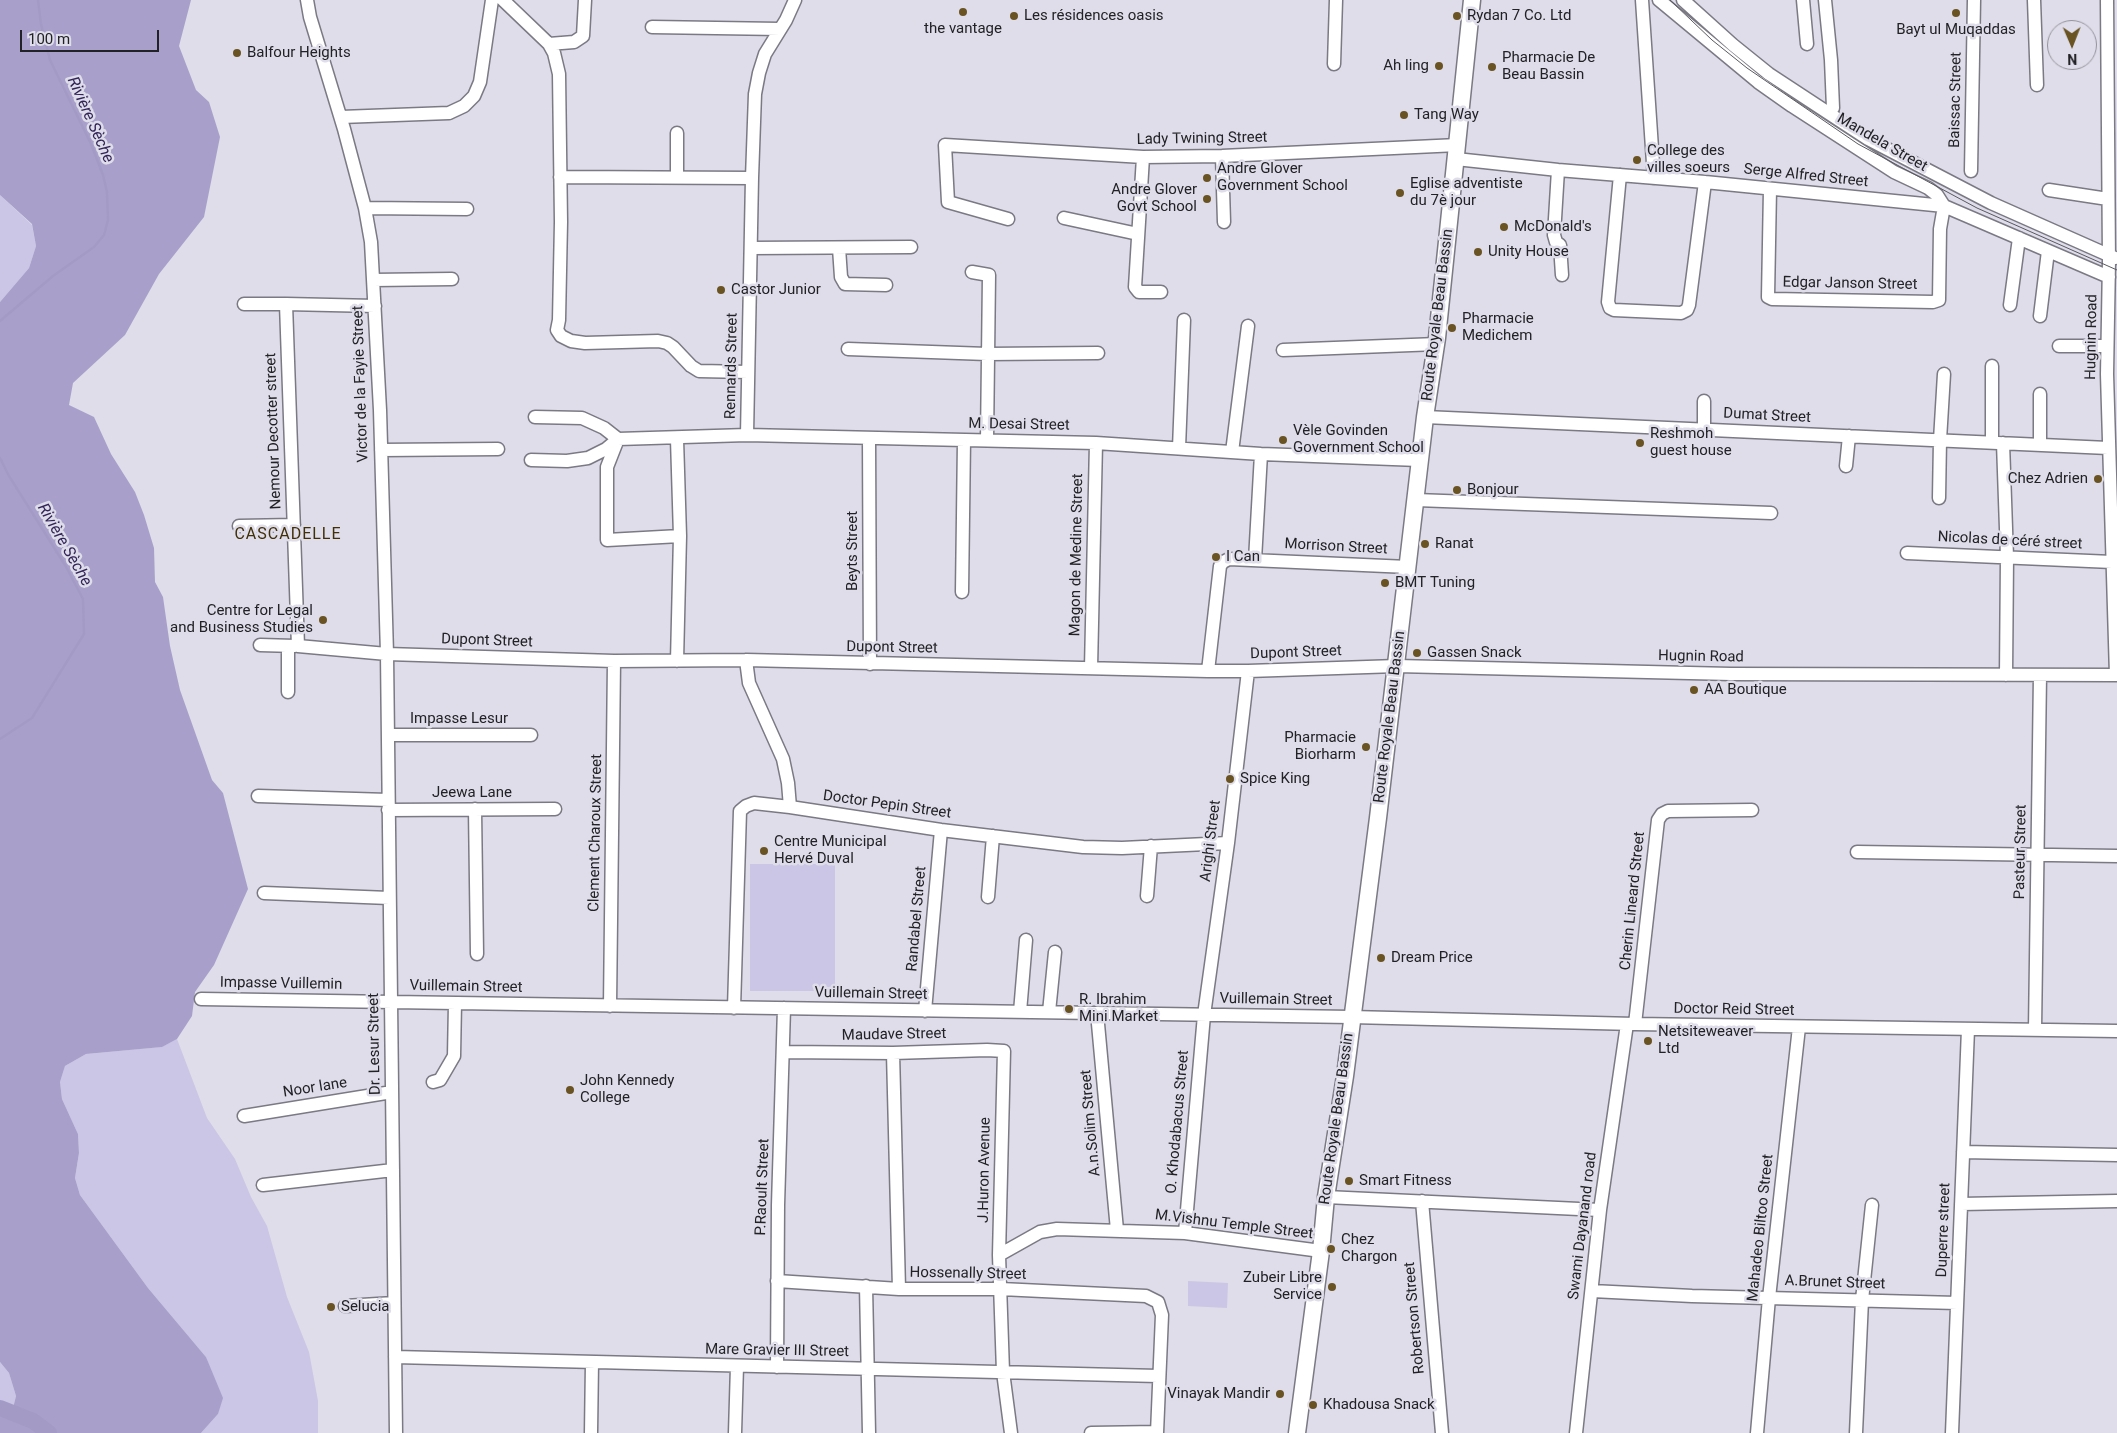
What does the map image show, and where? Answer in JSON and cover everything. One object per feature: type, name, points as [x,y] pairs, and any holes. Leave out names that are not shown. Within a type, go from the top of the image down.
[{"type":"main road","name":"Route Royale Beau Bassin","points":[[1297,1433],[1321,1251],[1326,1197],[1345,1076],[1408,567],[1419,460],[1436,344],[1472,0]]},
{"type":"street","name":"Victor de la Fayie Street","points":[[307,0],[310,17],[341,117],[365,208],[371,242],[381,450],[387,654]]},
{"type":"street","points":[[341,117],[449,112],[464,106],[474,96],[480,82],[492,0]]},
{"type":"street","points":[[503,0],[549,44],[554,53],[559,74],[559,320],[557,330],[561,336],[571,341],[585,343],[658,341],[667,343],[691,366],[698,370],[748,372]]},
{"type":"street","points":[[549,44],[574,42],[583,36],[585,0]]},
{"type":"street","name":"Rennards Street","points":[[747,435],[755,94],[765,54],[792,8],[794,0]]},
{"type":"street","points":[[1334,64],[1336,0]]},
{"type":"street","points":[[1642,0],[1654,178]]},
{"type":"street","name":"Mandela Street","points":[[1658,0],[1751,76],[1792,106],[1894,172],[1928,188],[1937,195],[1944,206],[2110,277]]},
{"type":"street","points":[[1683,0],[1755,63],[1868,139],[1991,203],[2113,257]]},
{"type":"street","points":[[1803,0],[1807,44]]},
{"type":"street","points":[[1825,0],[1832,60],[1833,108]]},
{"type":"street","name":"Baissac Street","points":[[1971,171],[1974,0]]},
{"type":"street","points":[[2034,0],[2038,85]]},
{"type":"street","name":"Hugnin Road","points":[[1396,666],[1731,674],[2116,675],[2108,448],[2112,374],[2108,346],[2110,277],[2113,257],[2108,199],[2112,43],[2106,0]]},
{"type":"street","points":[[652,27],[780,29]]},
{"type":"street","points":[[677,177],[678,133]]},
{"type":"street","name":"Lady Twining Street","points":[[1008,219],[948,202],[945,145],[1143,157],[1457,152]]},
{"type":"street","name":"Serge Alfred Street","points":[[1457,152],[1558,170],[1705,182],[1944,206]]},
{"type":"street","points":[[1222,156],[1224,222]]},
{"type":"street","points":[[1143,157],[1135,287],[1139,292],[1161,292]]},
{"type":"street","points":[[1558,170],[1554,235],[1556,242],[1560,245],[1562,275]]},
{"type":"street","points":[[1620,175],[1608,302],[1610,308],[1614,310],[1681,313],[1687,310],[1705,182]]},
{"type":"street","points":[[560,177],[752,178]]},
{"type":"street","name":"Edgar Janson Street","points":[[1770,189],[1767,290],[1768,297],[1772,299],[1933,302],[1939,300],[1940,229],[1944,206]]},
{"type":"street","points":[[2049,190],[2108,199]]},
{"type":"street","points":[[365,208],[467,209]]},
{"type":"street","points":[[1064,218],[1138,234]]},
{"type":"street","points":[[2010,305],[2019,238]]},
{"type":"street","points":[[751,248],[911,247]]},
{"type":"street","points":[[839,248],[840,277],[845,284],[886,285]]},
{"type":"street","points":[[2040,316],[2048,250]]},
{"type":"street","points":[[972,272],[989,274],[987,440]]},
{"type":"street","points":[[373,280],[452,279]]},
{"type":"street","points":[[244,304],[375,306]]},
{"type":"street","name":"Nemour Decotter street","points":[[286,304],[294,525],[293,646],[288,692]]},
{"type":"street","points":[[1179,448],[1184,320]]},
{"type":"street","points":[[1232,452],[1248,326]]},
{"type":"street","points":[[1282,350],[1436,344]]},
{"type":"street","points":[[2059,346],[2108,346]]},
{"type":"street","points":[[848,349],[987,354],[1098,353]]},
{"type":"street","points":[[1992,366],[2007,557],[2006,675]]},
{"type":"street","points":[[1938,498],[1944,374]]},
{"type":"street","points":[[2040,394],[2040,444]]},
{"type":"street","points":[[1704,401],[1704,429]]},
{"type":"street","points":[[534,416],[582,418],[604,428],[618,439]]},
{"type":"street","name":"Dumat Street","points":[[1425,417],[2108,448]]},
{"type":"street","name":"M. Desai Street","points":[[618,439],[677,439],[747,435],[987,440],[1096,443],[1261,454],[1419,460]]},
{"type":"street","points":[[1846,466],[1849,436]]},
{"type":"street","name":"Beyts Street","points":[[869,438],[870,664]]},
{"type":"street","points":[[531,460],[567,461],[588,458],[606,449],[618,439]]},
{"type":"street","points":[[618,439],[607,466],[607,540],[680,536]]},
{"type":"street","points":[[677,439],[680,536],[677,661]]},
{"type":"street","points":[[962,592],[964,440]]},
{"type":"street","name":"Magon de Medine Street","points":[[1091,668],[1096,443]]},
{"type":"street","points":[[381,450],[498,449]]},
{"type":"street","points":[[1254,560],[1261,454]]},
{"type":"street","points":[[1416,500],[1771,513]]},
{"type":"street","points":[[239,526],[294,525]]},
{"type":"street","name":"Nicolas de céré street","points":[[1906,552],[2112,562]]},
{"type":"street","name":"Morrison Street","points":[[1208,671],[1220,566],[1228,559],[1408,567]]},
{"type":"street","points":[[260,645],[387,654]]},
{"type":"street","name":"Dupont Street","points":[[387,654],[614,661],[746,660],[1208,671],[1396,666]]},
{"type":"street","name":"Dr. Lesur Street","points":[[387,654],[396,1433]]},
{"type":"street","points":[[746,660],[749,683],[783,759],[790,807]]},
{"type":"street","name":"Clement Charoux Street","points":[[610,1006],[614,661]]},
{"type":"street","name":"Arighi Street","points":[[1204,1015],[1228,843],[1248,671]]},
{"type":"street","name":"Pasteur Street","points":[[2035,1030],[2040,675]]},
{"type":"street","name":"Impasse Lesur","points":[[388,735],[531,735]]},
{"type":"street","name":"Jeewa Lane","points":[[258,796],[475,809],[555,809]]},
{"type":"street","name":"Doctor Pepin Street","points":[[734,1008],[740,811],[754,803],[941,830],[1083,847],[1228,843]]},
{"type":"street","points":[[475,809],[478,954]]},
{"type":"street","name":"Cherin Lineard Street","points":[[1631,1024],[1658,820],[1662,814],[1668,811],[1752,810]]},
{"type":"street","name":"Randabel Street","points":[[925,1011],[941,830]]},
{"type":"street","points":[[988,896],[993,836]]},
{"type":"street","points":[[1147,896],[1152,846]]},
{"type":"street","points":[[1856,852],[2117,856]]},
{"type":"street","points":[[264,893],[389,898]]},
{"type":"street","points":[[1020,1012],[1026,940]]},
{"type":"street","points":[[1049,1012],[1055,952]]},
{"type":"street","name":"Impasse Vuillemin","points":[[201,999],[391,1002]]},
{"type":"street","name":"Vuillemain Street","points":[[391,1002],[1351,1018]]},
{"type":"street","points":[[433,1082],[440,1080],[454,1056],[455,1003]]},
{"type":"street","name":"P.Raoult Street","points":[[777,1367],[776,1281],[784,1008]]},
{"type":"street","name":"A.n.Solim Street","points":[[1097,1013],[1117,1230]]},
{"type":"street","name":"O. Khodabacus Street","points":[[1185,1232],[1204,1015]]},
{"type":"street","name":"Doctor Reid Street","points":[[1351,1018],[2117,1031]]},
{"type":"street","name":"Swami Dayanand road","points":[[1576,1433],[1600,1210],[1631,1024]]},
{"type":"street","name":"Mahadeo Biltoo Street","points":[[1757,1433],[1769,1298],[1799,1027]]},
{"type":"street","name":"Duperre street","points":[[1952,1433],[1968,1029]]},
{"type":"street","name":"Maudave Street","points":[[784,1052],[1004,1051]]},
{"type":"street","name":"J.Huron Avenue","points":[[1004,1051],[999,1255],[1003,1372],[1010,1433]]},
{"type":"street","points":[[894,1053],[900,1289]]},
{"type":"street","name":"Noor lane","points":[[244,1116],[392,1092]]},
{"type":"street","points":[[1963,1152],[2117,1154]]},
{"type":"street","points":[[264,1185],[392,1170]]},
{"type":"street","points":[[1326,1197],[1600,1210]]},
{"type":"street","name":"Robertson Street","points":[[1422,1201],[1442,1433]]},
{"type":"street","points":[[1961,1204],[2117,1201]]},
{"type":"street","points":[[1856,1433],[1862,1300],[1872,1205]]},
{"type":"street","name":"M.Vishnu Temple Street","points":[[999,1255],[1040,1232],[1057,1229],[1185,1232],[1321,1251]]},
{"type":"street","name":"Hossenally Street","points":[[776,1281],[900,1289],[1001,1289],[1146,1296],[1158,1302],[1162,1315],[1158,1376]]},
{"type":"street","points":[[866,1286],[869,1433]]},
{"type":"street","name":"A.Brunet Street","points":[[1592,1291],[1957,1303]]},
{"type":"street","points":[[345,1306],[394,1303]]},
{"type":"street","name":"Mare Gravier III Street","points":[[395,1357],[1158,1376]]},
{"type":"street","points":[[591,1433],[592,1362]]},
{"type":"street","points":[[735,1433],[737,1366]]},
{"type":"street","points":[[1091,1433],[1157,1433],[1158,1376]]},
{"type":"shaded area","points":[[0,0],[191,0],[179,46],[196,90],[209,102],[220,137],[204,217],[159,274],[125,335],[73,383],[69,405],[94,417],[111,454],[135,492],[144,515],[154,548],[155,582],[163,597],[170,646],[180,690],[212,780],[223,793],[248,889],[214,965],[195,992],[192,1016],[177,1039],[162,1047],[86,1054],[65,1066],[60,1082],[62,1099],[78,1134],[79,1153],[75,1178],[80,1195],[148,1288],[206,1357],[223,1398],[218,1414],[201,1433],[0,1433],[0,1405],[13,1408],[16,1396],[9,1373],[0,1362],[0,302],[29,268],[36,246],[32,224],[0,195]]},
{"type":"shaded area","points":[[0,195],[32,225],[36,246],[29,268],[0,302]]},
{"type":"shaded area","points":[[750,864],[835,864],[835,991],[750,991]]},
{"type":"shaded area","points":[[177,1039],[207,1118],[235,1159],[251,1197],[267,1226],[287,1297],[309,1352],[318,1401],[318,1433],[201,1433],[218,1414],[206,1357],[148,1288],[80,1195],[75,1178],[79,1153],[78,1134],[62,1099],[60,1082],[65,1066],[86,1054],[161,1047]]},
{"type":"shaded area","points":[[1188,1281],[1228,1283],[1227,1308],[1188,1306]]},
{"type":"shaded area","points":[[0,1362],[9,1373],[16,1396],[13,1408],[0,1405]]},
{"type":"waterway","name":"Rivière Sèche","points":[[0,321],[53,276],[94,247],[104,235],[108,220],[107,192],[103,175],[91,144],[50,60],[41,24],[38,0]]},
{"type":"waterway","name":"Rivière Sèche","points":[[0,458],[9,476],[65,565],[83,599],[84,634],[32,718],[0,739]]},
{"type":"waterway","points":[[0,1408],[33,1421],[49,1433]]},
{"type":"tram line","points":[[1670,0],[1712,40],[1747,68],[1858,144],[1977,208],[2117,270]]},
{"type":"place","name":"the vantage","points":[[963,12]]},
{"type":"place","name":"Bayt ul Muqaddas","points":[[1956,13]]},
{"type":"place","name":"Les résidences oasis","points":[[1014,16]]},
{"type":"place","name":"Rydan 7 Co. Ltd","points":[[1457,16]]},
{"type":"place","name":"Balfour Heights","points":[[237,53]]},
{"type":"place","name":"Ah ling","points":[[1439,66]]},
{"type":"place","name":"Pharmacie De Beau Bassin","points":[[1492,67]]},
{"type":"place","name":"Tang Way","points":[[1404,115]]},
{"type":"place","name":"College des villes soeurs","points":[[1637,160]]},
{"type":"place","name":"Andre Glover Government School","points":[[1207,178]]},
{"type":"place","name":"Eglise adventiste du 7è jour","points":[[1400,193]]},
{"type":"place","name":"Andre Glover Govt School","points":[[1207,199]]},
{"type":"place","name":"McDonald's","points":[[1504,227]]},
{"type":"place","name":"Unity House","points":[[1478,252]]},
{"type":"place","name":"Castor Junior","points":[[721,290]]},
{"type":"place","name":"Pharmacie Medichem","points":[[1452,328]]},
{"type":"place","name":"Vèle Govinden Government School","points":[[1283,440]]},
{"type":"place","name":"Reshmoh guest house","points":[[1640,443]]},
{"type":"place","name":"Chez Adrien","points":[[2098,479]]},
{"type":"place","name":"Bonjour","points":[[1457,490]]},
{"type":"place","name":"Ranat","points":[[1425,544]]},
{"type":"place","name":"I Can","points":[[1216,557]]},
{"type":"place","name":"BMT Tuning","points":[[1385,583]]},
{"type":"place","name":"Centre for Legal and Business Studies","points":[[323,620]]},
{"type":"place","name":"Gassen Snack","points":[[1417,653]]},
{"type":"place","name":"AA Boutique","points":[[1694,690]]},
{"type":"place","name":"Pharmacie Biorharm","points":[[1366,747]]},
{"type":"place","name":"Spice King","points":[[1230,779]]},
{"type":"place","name":"Centre Municipal Hervé Duval","points":[[764,851]]},
{"type":"place","name":"Dream Price","points":[[1381,958]]},
{"type":"place","name":"R. Ibrahim Mini Market","points":[[1069,1009]]},
{"type":"place","name":"Netsiteweaver Ltd","points":[[1648,1041]]},
{"type":"place","name":"John Kennedy College","points":[[570,1090]]},
{"type":"place","name":"Smart Fitness","points":[[1349,1181]]},
{"type":"place","name":"Chez Chargon","points":[[1331,1249]]},
{"type":"place","name":"Zubeir Libre Service","points":[[1332,1287]]},
{"type":"place","name":"Selucia","points":[[331,1307]]},
{"type":"place","name":"Vinayak Mandir","points":[[1280,1394]]},
{"type":"place","name":"Khadousa Snack","points":[[1313,1405]]},
{"type":"district","name":"CASCADELLE","points":[[288,535]]}]
